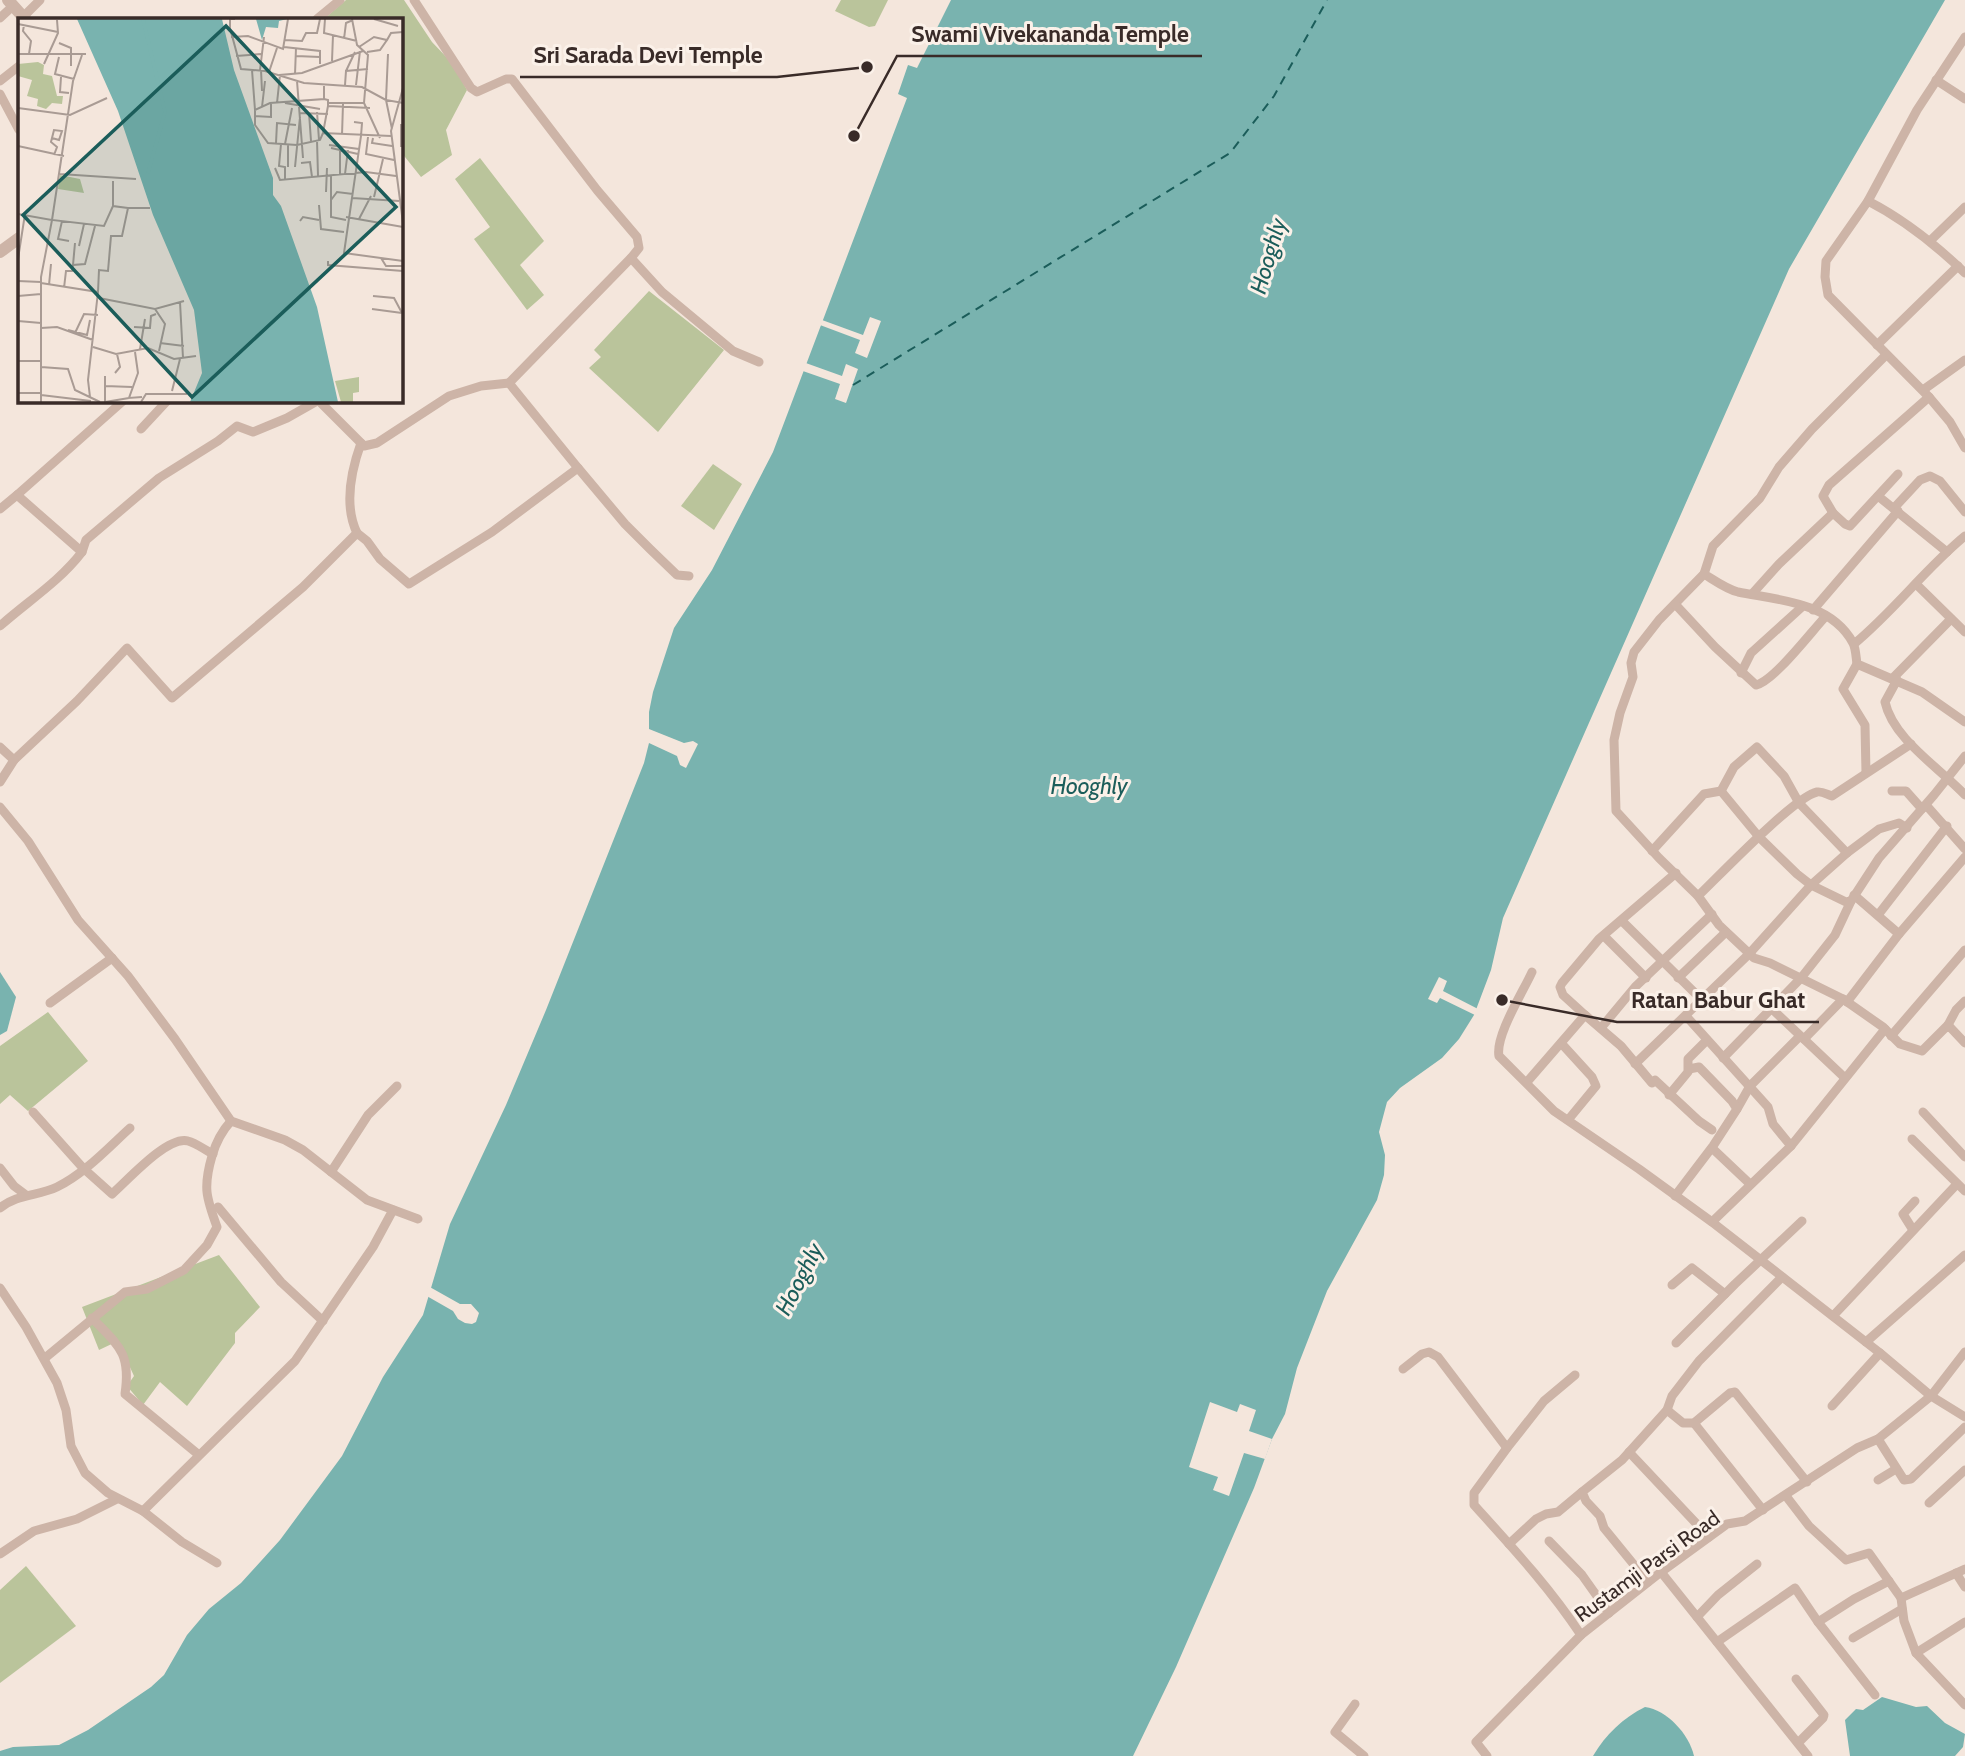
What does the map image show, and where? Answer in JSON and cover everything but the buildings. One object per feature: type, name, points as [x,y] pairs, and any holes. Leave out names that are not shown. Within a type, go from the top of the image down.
[{"type":"street","points":[[0,18],[11,3],[24,18],[40,0]]},
{"type":"street","points":[[318,18],[340,0]]},
{"type":"street","points":[[319,402],[364,446],[377,443],[449,396],[481,386],[509,383],[639,248],[637,237],[597,190],[519,85],[512,79],[506,79],[483,91],[477,92],[471,88],[414,0]]},
{"type":"street","points":[[1965,37],[1917,110],[1868,201],[1826,261],[1825,277],[1828,295],[1926,394],[1965,444]]},
{"type":"street","points":[[0,81],[18,67]]},
{"type":"street","points":[[1936,80],[1965,99]]},
{"type":"street","points":[[0,94],[18,128]]},
{"type":"street","points":[[1868,201],[1900,217],[1961,269],[1877,345]]},
{"type":"street","points":[[1930,241],[1965,207]]},
{"type":"street","points":[[0,252],[18,239]]},
{"type":"street","points":[[631,258],[662,292],[733,351],[759,362]]},
{"type":"street","points":[[1886,355],[1812,429],[1779,467],[1760,498],[1713,546],[1704,574],[1659,620],[1634,652],[1631,663],[1633,677],[1614,740],[1616,811],[1698,896],[1726,932],[1749,954],[1845,1000],[1900,1044],[1923,1051],[1948,1025],[1956,1010],[1965,1001]]},
{"type":"street","points":[[1898,474],[1850,526],[1833,513],[1823,496],[1829,485],[1965,360]]},
{"type":"street","points":[[509,383],[625,524],[677,575],[689,576]]},
{"type":"street","points":[[0,509],[122,402]]},
{"type":"street","points":[[141,429],[166,402]]},
{"type":"street","points":[[0,626],[44,592],[71,566],[82,552],[86,540],[159,478],[237,426],[253,432],[316,402]]},
{"type":"street","points":[[361,443],[353,464],[350,519],[357,533],[367,541],[380,559],[409,584],[492,532],[578,468]]},
{"type":"street","points":[[1812,610],[1920,480],[1930,475],[1940,481],[1965,512]]},
{"type":"street","points":[[18,495],[82,552]]},
{"type":"street","points":[[1878,496],[1947,552]]},
{"type":"street","points":[[1752,594],[1779,564],[1833,513]]},
{"type":"street","points":[[0,782],[14,760],[77,701],[127,648],[172,698],[303,587],[357,533]]},
{"type":"street","points":[[1854,645],[1965,536]]},
{"type":"street","points":[[1704,574],[1735,591],[1802,606],[1838,624],[1854,645],[1857,664],[1843,689],[1865,725],[1866,773]]},
{"type":"street","points":[[1916,584],[1965,632]]},
{"type":"street","points":[[1675,604],[1753,684],[1764,682],[1826,616]]},
{"type":"street","points":[[1741,673],[1751,653],[1802,606]]},
{"type":"street","points":[[1951,620],[1894,680],[1885,702],[1890,717],[1911,744],[1949,777],[1965,795]]},
{"type":"street","points":[[1857,664],[1922,692],[1965,722]]},
{"type":"street","points":[[1698,896],[1759,837],[1813,793],[1821,791],[1832,796],[1911,744]]},
{"type":"street","points":[[0,747],[14,760]]},
{"type":"street","points":[[1721,791],[1734,767],[1757,747],[1784,776],[1799,803],[1847,853]]},
{"type":"street","points":[[1723,1058],[1801,978],[1835,935],[1853,898],[1879,858],[1907,828],[1965,755]]},
{"type":"street","points":[[1652,851],[1704,794],[1721,791]]},
{"type":"street","points":[[1721,791],[1759,837],[1811,885],[1846,902],[1853,898]]},
{"type":"street","points":[[1892,791],[1906,791],[1947,826],[1965,849]]},
{"type":"street","points":[[0,807],[28,841],[78,920],[112,958],[175,1039],[231,1121],[285,1140],[303,1150],[367,1200],[418,1219]]},
{"type":"street","points":[[1635,1064],[1749,954],[1811,885],[1847,853],[1879,829],[1899,823],[1907,828]]},
{"type":"street","points":[[1878,915],[1947,826]]},
{"type":"street","points":[[1675,1196],[1712,1148],[1750,1086],[1845,1000],[1965,857]]},
{"type":"street","points":[[1676,873],[1604,936],[1560,987],[1563,995],[1601,1028],[1654,1082],[1712,1130]]},
{"type":"street","points":[[1853,898],[1899,934]]},
{"type":"street","points":[[1601,1028],[1634,987],[1712,914]]},
{"type":"street","points":[[1622,921],[1701,999]]},
{"type":"street","points":[[1678,978],[1726,932]]},
{"type":"street","points":[[1604,936],[1646,978]]},
{"type":"street","points":[[1712,1222],[1791,1146],[1845,1078],[1965,950]]},
{"type":"street","points":[[50,1003],[112,958]]},
{"type":"street","points":[[1532,972],[1497,1048],[1499,1056],[1553,1109],[1712,1222],[1931,1396],[1965,1417]]},
{"type":"street","points":[[1771,1008],[1845,1078]]},
{"type":"street","points":[[1527,1082],[1585,1015]]},
{"type":"street","points":[[1686,1016],[1770,1110],[1773,1124],[1791,1146]]},
{"type":"street","points":[[1948,1025],[1965,1043]]},
{"type":"street","points":[[1669,1095],[1689,1069],[1688,1059],[1707,1040]]},
{"type":"street","points":[[1561,1043],[1592,1077],[1596,1086],[1568,1120]]},
{"type":"street","points":[[1689,1069],[1699,1068],[1737,1109]]},
{"type":"street","points":[[331,1172],[368,1115],[397,1086]]},
{"type":"street","points":[[1923,1111],[1965,1157]]},
{"type":"street","points":[[33,1112],[83,1168],[112,1194],[159,1152],[176,1141],[188,1140],[213,1154]]},
{"type":"street","points":[[45,1358],[125,1292],[147,1289],[184,1270],[207,1245],[217,1227],[207,1200],[205,1176],[218,1138],[231,1121]]},
{"type":"street","points":[[0,1208],[26,1195],[60,1186],[130,1128]]},
{"type":"street","points":[[1912,1139],[1965,1191]]},
{"type":"street","points":[[1712,1148],[1750,1184]]},
{"type":"street","points":[[0,1168],[14,1186],[26,1195]]},
{"type":"street","points":[[1833,1317],[1957,1184]]},
{"type":"street","points":[[1913,1230],[1903,1214],[1915,1201]]},
{"type":"street","points":[[218,1207],[281,1282],[323,1321]]},
{"type":"street","points":[[143,1511],[285,1372],[373,1247],[393,1210]]},
{"type":"street","points":[[1676,1343],[1802,1221]]},
{"type":"street","points":[[1866,1342],[1965,1255]]},
{"type":"street","points":[[1672,1285],[1692,1268],[1725,1294]]},
{"type":"street","points":[[1509,1544],[1536,1519],[1558,1512],[1617,1465],[1667,1410],[1672,1396],[1699,1361],[1783,1278]]},
{"type":"street","points":[[0,1287],[45,1358],[63,1398],[71,1446],[85,1473],[117,1499],[143,1511],[182,1542],[217,1563]]},
{"type":"street","points":[[92,1318],[117,1345],[125,1358],[125,1394],[199,1455]]},
{"type":"street","points":[[1403,1369],[1422,1354],[1429,1352],[1438,1357],[1507,1448]]},
{"type":"street","name":"Rustamji Parsi Road","points":[[1487,1756],[1476,1742],[1581,1635],[1647,1582],[1727,1524],[1745,1521],[1857,1448],[1878,1439],[1931,1396],[1965,1352]]},
{"type":"street","points":[[1832,1406],[1880,1353]]},
{"type":"street","points":[[1575,1375],[1544,1401],[1507,1448],[1474,1493],[1474,1505],[1562,1607],[1581,1635]]},
{"type":"street","points":[[1667,1410],[1683,1423],[1694,1423],[1730,1393],[1735,1392],[1807,1482]]},
{"type":"street","points":[[1694,1423],[1763,1510]]},
{"type":"street","points":[[1878,1439],[1904,1480],[1911,1479],[1965,1427]]},
{"type":"street","points":[[1629,1452],[1709,1536]]},
{"type":"street","points":[[1878,1480],[1896,1469]]},
{"type":"street","points":[[1928,1503],[1965,1470]]},
{"type":"street","points":[[1582,1492],[1600,1516],[1604,1528],[1647,1582]]},
{"type":"street","points":[[1786,1496],[1809,1526],[1846,1560],[1868,1553],[1902,1598],[1904,1621],[1916,1653],[1965,1705]]},
{"type":"street","points":[[0,1554],[34,1531],[77,1519],[117,1499]]},
{"type":"street","points":[[1549,1541],[1582,1575],[1609,1613]]},
{"type":"street","points":[[1697,1617],[1718,1595],[1757,1564]]},
{"type":"street","points":[[1902,1598],[1961,1571],[1965,1587]]},
{"type":"street","points":[[1661,1572],[1808,1756]]},
{"type":"street","points":[[1818,1622],[1889,1581]]},
{"type":"street","points":[[1717,1642],[1795,1588],[1875,1695]]},
{"type":"street","points":[[1853,1639],[1902,1609]]},
{"type":"street","points":[[1916,1653],[1965,1622]]},
{"type":"street","points":[[1796,1679],[1824,1714],[1798,1743]]},
{"type":"street","points":[[1355,1704],[1335,1732],[1364,1756]]},
{"type":"green space","points":[[346,0],[404,0],[432,42],[452,63],[467,90],[446,130],[452,155],[421,177],[402,153],[402,18],[325,18]]},
{"type":"green space","points":[[841,0],[888,0],[875,26],[869,27],[835,11]]},
{"type":"green space","points":[[480,158],[544,241],[520,265],[544,295],[527,310],[474,239],[490,227],[455,179]]},
{"type":"green space","points":[[649,291],[724,350],[658,432],[589,368],[601,357],[594,350]]},
{"type":"green space","points":[[713,464],[742,484],[714,530],[681,506]]},
{"type":"green space","points":[[48,1012],[88,1061],[28,1111],[10,1095],[0,1104],[0,1046]]},
{"type":"green space","points":[[219,1255],[260,1307],[235,1333],[235,1343],[187,1406],[160,1382],[143,1405],[127,1386],[134,1376],[118,1341],[99,1350],[82,1307]]},
{"type":"green space","points":[[26,1566],[76,1626],[0,1683],[0,1590]]},
{"type":"water","name":"Hooghly","points":[[951,0],[1945,0],[1789,269],[1503,918],[1491,970],[1474,1015],[1459,1039],[1442,1058],[1400,1088],[1387,1102],[1379,1132],[1385,1155],[1384,1175],[1377,1200],[1327,1291],[1297,1368],[1285,1414],[1176,1667],[1133,1756],[0,1756],[0,1751],[13,1747],[59,1745],[88,1730],[164,1675],[187,1635],[209,1609],[241,1583],[280,1540],[342,1456],[383,1377],[423,1315],[450,1224],[506,1105],[546,1010],[644,763],[649,743],[649,712],[653,692],[674,628],[712,570],[773,452],[907,98],[898,94],[908,65],[917,68]]},
{"type":"water","points":[[0,972],[16,997],[7,1031],[0,1035]]},
{"type":"water","points":[[1882,1697],[1916,1707],[1927,1706],[1945,1723],[1965,1734],[1963,1747],[1955,1756],[1850,1756],[1845,1720],[1856,1709],[1863,1710]]},
{"type":"water","points":[[1645,1707],[1661,1713],[1676,1724],[1687,1739],[1694,1756],[1593,1756],[1616,1727]]},
{"type":"pier","points":[[870,317],[881,321],[867,358],[855,353],[860,340],[820,325],[822,320],[863,335]]},
{"type":"pier","points":[[803,362],[842,376],[846,364],[858,369],[846,403],[835,399],[840,384],[800,370]]},
{"type":"pier","points":[[649,729],[684,743],[693,741],[698,744],[686,768],[680,765],[677,756],[649,743]]},
{"type":"pier","points":[[1439,977],[1447,981],[1443,991],[1480,1010],[1477,1016],[1440,998],[1437,1003],[1428,999]]},
{"type":"pier","points":[[428,1286],[460,1304],[471,1304],[479,1313],[476,1322],[465,1323],[458,1319],[453,1311],[425,1295]]},
{"type":"pier","points":[[1210,1402],[1237,1412],[1240,1404],[1256,1410],[1249,1431],[1272,1439],[1265,1459],[1244,1453],[1229,1496],[1213,1490],[1218,1477],[1189,1467]]},
{"type":"ferry route","points":[[853,385],[1230,153],[1274,96],[1327,0]]},
{"type":"place","name":"Sri Sarada Devi Temple","points":[[867,67]]},
{"type":"place","name":"Swami Vivekananda Temple","points":[[854,136]]},
{"type":"place","name":"Ratan Babur Ghat","points":[[1502,1000]]}]
